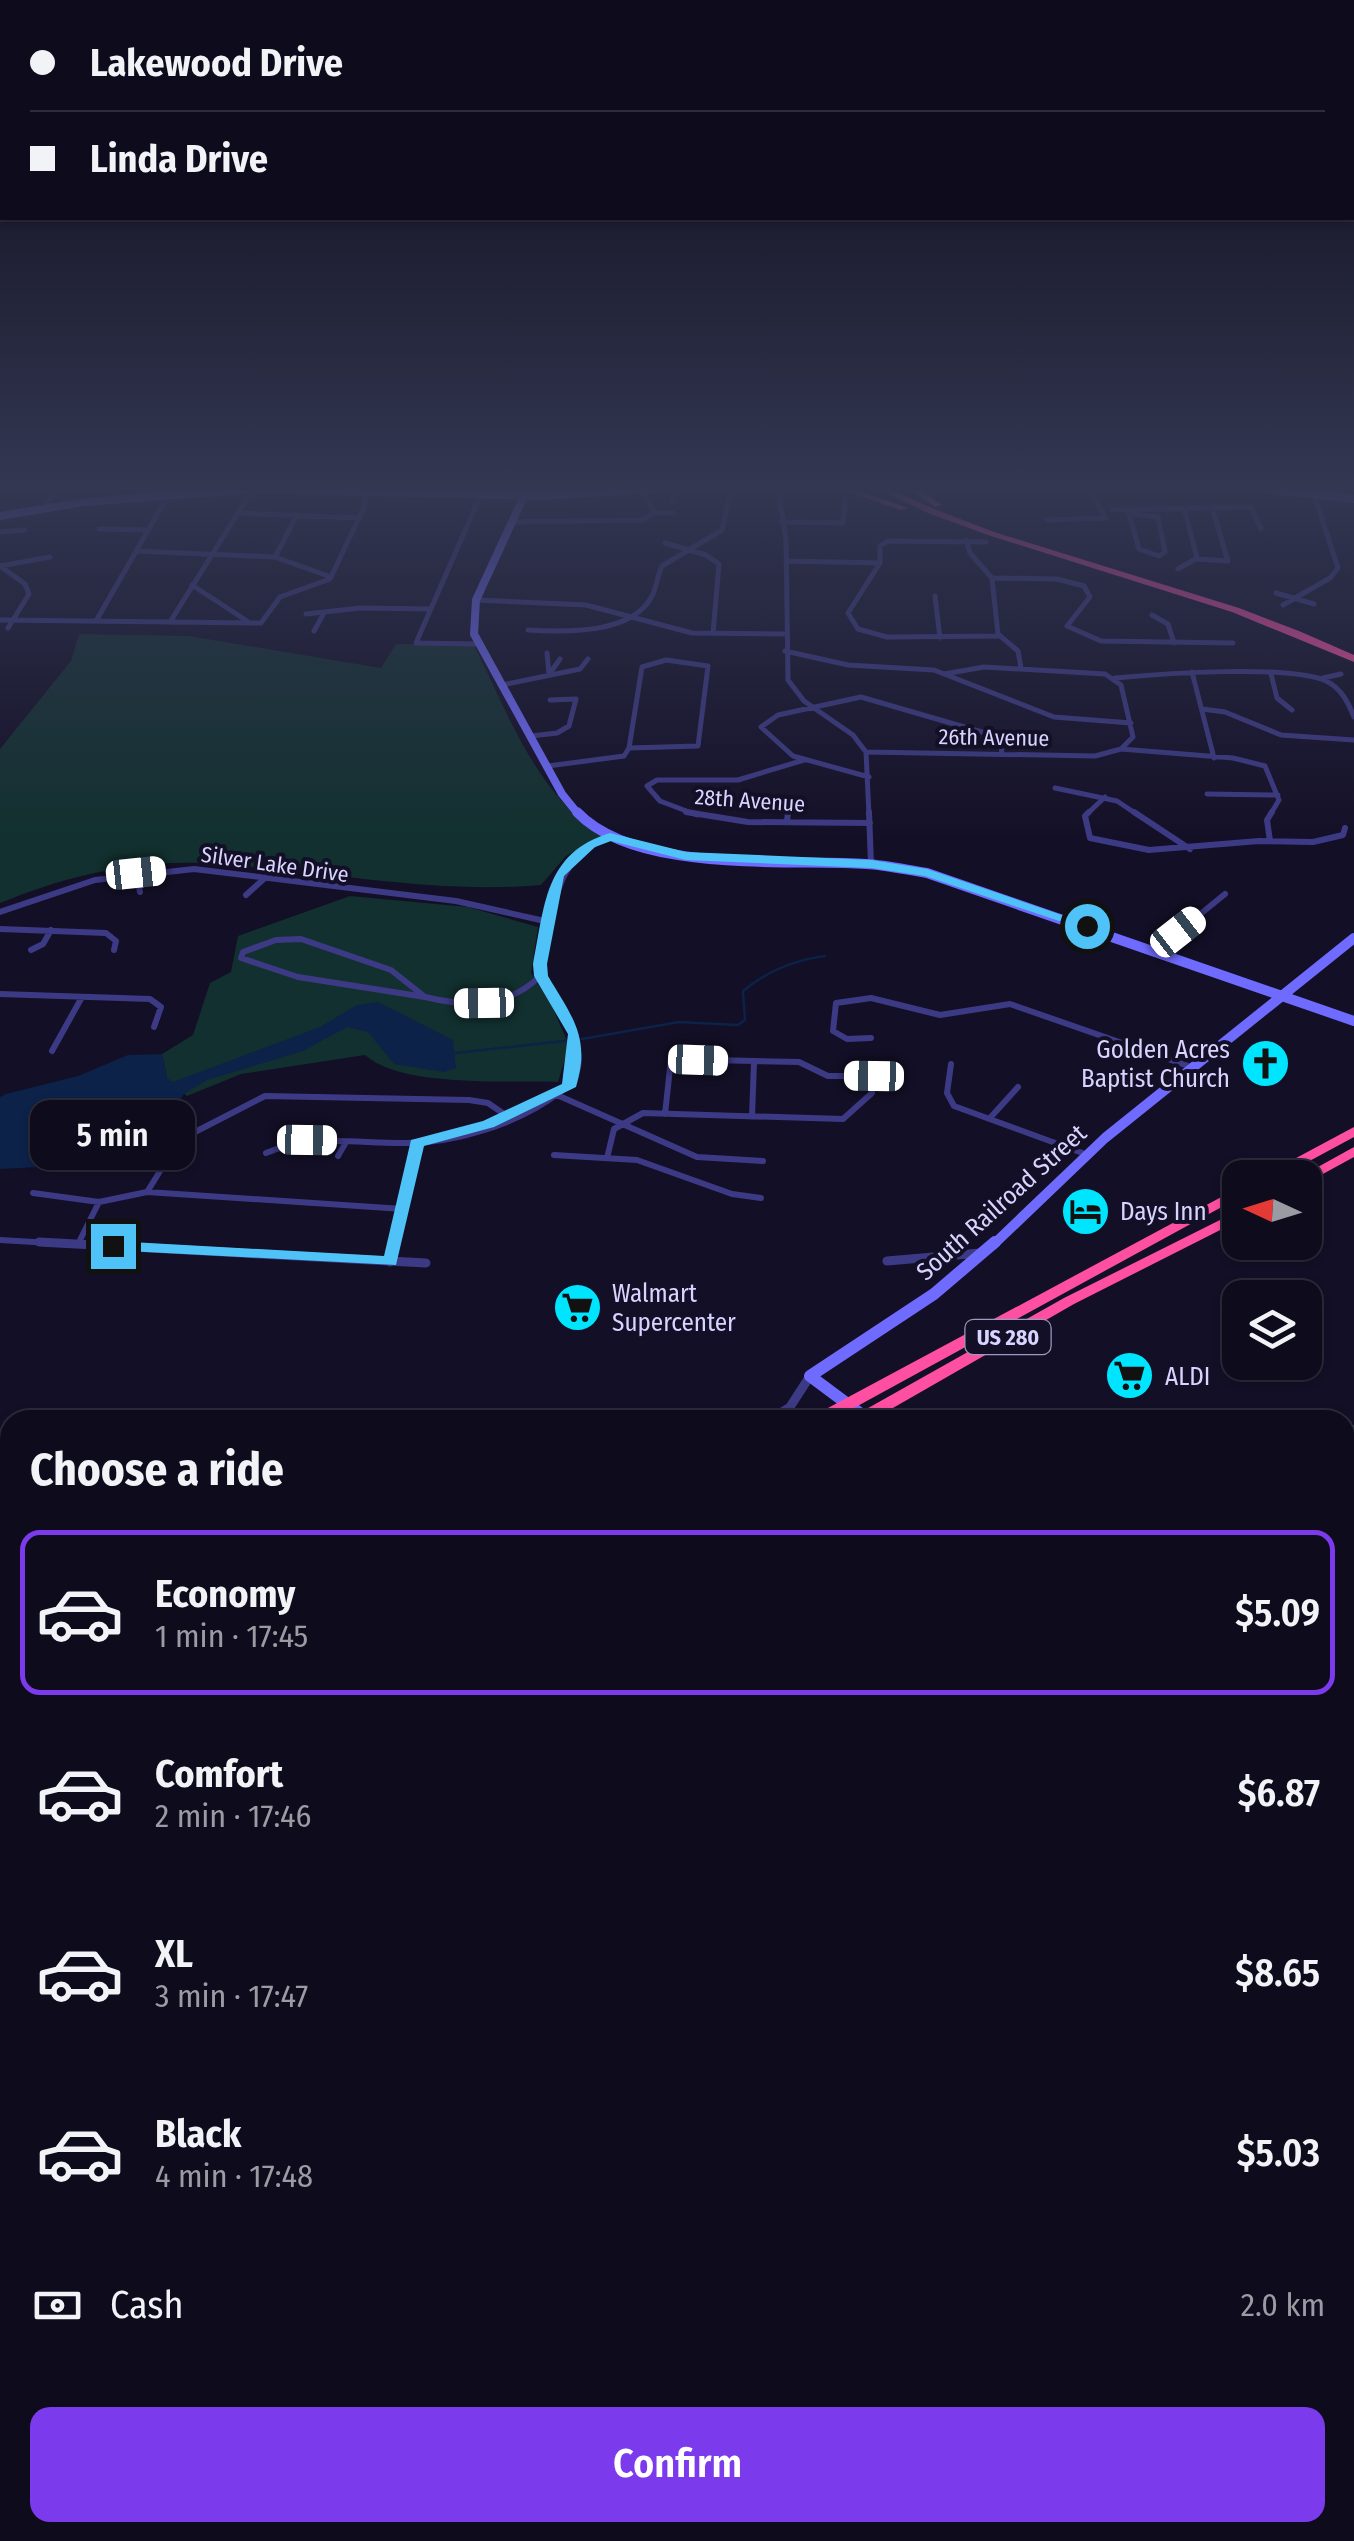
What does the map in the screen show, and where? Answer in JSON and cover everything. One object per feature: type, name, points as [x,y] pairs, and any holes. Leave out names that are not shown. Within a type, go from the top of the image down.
[{"type":"highway","points":[[1216,604],[1354,655]]},
{"type":"highway","points":[[1300,1160],[1354,1131]]},
{"type":"highway","points":[[1322,1169],[1354,1152]]},
{"type":"highway","name":"US 280","points":[[836,1410],[1222,1200]]},
{"type":"highway","name":"US 280","points":[[878,1410],[1070,1301],[1222,1223]]},
{"type":"street","points":[[8,628],[24,604]]},
{"type":"street","points":[[96,621],[106,604]]},
{"type":"street","points":[[170,622],[181,604]]},
{"type":"street","points":[[221,604],[251,623]]},
{"type":"street","points":[[0,620],[251,623],[265,621],[276,604]]},
{"type":"street","points":[[433,604],[416,643],[478,644]]},
{"type":"street","points":[[475,604],[473,620],[478,644],[568,804],[610,836],[686,856],[871,864],[968,884],[1354,1021]]},
{"type":"street","points":[[555,604],[586,605],[682,631],[786,634]]},
{"type":"street","points":[[528,630],[605,626],[646,604]]},
{"type":"street","points":[[714,633],[716,604]]},
{"type":"street","points":[[786,604],[788,680],[810,706],[853,735],[866,752],[871,864]]},
{"type":"street","points":[[854,604],[850,609],[852,623],[877,636],[999,636],[1018,651],[1022,668]]},
{"type":"street","points":[[935,604],[940,638]]},
{"type":"street","points":[[995,604],[999,636]]},
{"type":"street","points":[[1084,604],[1068,620],[1069,630],[1078,635],[1101,641],[1232,643]]},
{"type":"street","points":[[306,614],[351,609],[431,609]]},
{"type":"street","points":[[314,630],[328,611]]},
{"type":"street","points":[[1152,615],[1168,624],[1174,643]]},
{"type":"street","points":[[785,652],[801,652],[848,665],[918,668],[944,674],[1054,718],[1131,723]]},
{"type":"street","points":[[547,653],[549,674]]},
{"type":"street","points":[[502,686],[549,674],[560,659]]},
{"type":"street","points":[[502,686],[580,669],[588,659]]},
{"type":"street","points":[[548,766],[610,761],[624,756],[645,664],[666,660],[708,666],[702,741],[698,746],[628,748]]},
{"type":"street","points":[[944,674],[974,668],[1096,671],[1115,678],[1192,672],[1323,678],[1342,674]]},
{"type":"street","points":[[1192,672],[1214,758]]},
{"type":"street","points":[[1270,674],[1277,698],[1292,710]]},
{"type":"street","points":[[1115,678],[1121,685],[1131,723],[1132,737],[1121,749]]},
{"type":"street","points":[[1323,678],[1342,690],[1354,717]]},
{"type":"street","points":[[869,777],[804,760],[766,736],[761,726],[770,718],[810,706],[861,697],[992,736],[1001,744],[1002,754]]},
{"type":"street","points":[[532,736],[557,733],[569,726],[576,699],[550,700]]},
{"type":"street","points":[[1202,709],[1225,712],[1282,735],[1354,740]]},
{"type":"street","name":"26th Avenue","points":[[866,752],[1095,756],[1121,749],[1157,757],[1250,760],[1270,771],[1278,795]]},
{"type":"street","name":"28th Avenue","points":[[804,760],[738,780],[651,781],[647,786],[654,798],[688,815],[870,823]]},
{"type":"street","points":[[1055,788],[1105,796],[1158,824],[1190,848]]},
{"type":"street","points":[[1207,794],[1278,795],[1278,806],[1267,820],[1270,841]]},
{"type":"street","points":[[1105,796],[1086,811],[1087,833],[1094,841],[1190,848],[1285,840],[1325,841],[1343,836],[1345,828]]},
{"type":"street","points":[[787,821],[789,804]]},
{"type":"street","points":[[266,1153],[292,1141],[417,1143],[454,1136],[557,1095],[568,1087],[574,1067],[575,1034],[541,976],[549,922],[558,875],[591,844],[610,836]]},
{"type":"street","name":"Silver Lake Drive","points":[[0,912],[60,890],[136,873],[212,870],[348,892],[456,901],[549,922]]},
{"type":"street","points":[[136,873],[140,892]]},
{"type":"street","points":[[246,895],[266,878]]},
{"type":"street","points":[[1155,951],[1226,894]]},
{"type":"street","points":[[0,929],[106,932],[116,941],[114,950]]},
{"type":"street","points":[[31,950],[43,944],[52,930]]},
{"type":"street","name":"South Railroad Street","points":[[784,1410],[810,1376],[925,1300],[984,1253],[1088,1155],[1191,1066],[1354,938]]},
{"type":"street","points":[[425,998],[391,970],[318,942],[276,940],[241,955],[245,964],[289,975],[425,998],[464,1004],[504,1000],[541,976]]},
{"type":"street","points":[[0,994],[155,1001],[161,1007],[154,1027]]},
{"type":"street","points":[[52,1051],[82,997]]},
{"type":"street","points":[[872,1038],[847,1039],[833,1031],[836,1003],[876,998],[937,1015],[984,1003],[1010,1004],[1191,1066]]},
{"type":"street","points":[[607,1158],[609,1140],[622,1122],[643,1114],[843,1119],[870,1097],[874,1072],[828,1076],[799,1062],[671,1059],[665,1114]]},
{"type":"street","points":[[752,1117],[754,1062]]},
{"type":"street","points":[[951,1064],[947,1082],[950,1102],[1088,1155]]},
{"type":"street","points":[[990,1118],[1018,1086]]},
{"type":"street","points":[[147,1192],[158,1168],[175,1149],[258,1098],[300,1094],[430,1098],[488,1104],[508,1116]]},
{"type":"street","points":[[557,1095],[697,1157],[763,1161]]},
{"type":"street","points":[[338,1156],[346,1142]]},
{"type":"street","points":[[390,1262],[417,1143]]},
{"type":"street","points":[[554,1155],[637,1160],[732,1194],[761,1198]]},
{"type":"street","points":[[33,1193],[99,1202],[147,1192],[403,1209]]},
{"type":"street","points":[[78,1244],[99,1202]]},
{"type":"street","points":[[0,1240],[426,1263]]},
{"type":"street","points":[[887,1261],[940,1253],[984,1253]]},
{"type":"street","points":[[810,1376],[853,1410]]},
{"type":"green space","points":[[79,634],[189,636],[381,668],[396,644],[474,645],[541,775],[579,818],[602,836],[566,856],[541,885],[455,886],[174,863],[98,872],[0,903],[0,749],[71,661]]},
{"type":"green space","points":[[350,896],[468,907],[538,927],[531,973],[551,1004],[569,1045],[558,1082],[429,1078],[382,1066],[365,1055],[241,1074],[187,1096],[167,1078],[162,1054],[193,1035],[210,983],[231,972],[238,936]]},
{"type":"water","points":[[378,1002],[453,1040],[456,1068],[444,1072],[394,1064],[368,1032],[347,1027],[303,1051],[207,1080],[184,1094],[171,1114],[150,1130],[78,1165],[0,1169],[0,1097],[6,1094],[78,1076],[128,1055],[162,1054],[167,1078],[173,1082],[320,1027],[357,1005]]},
{"type":"waterway","points":[[582,1039],[679,1022],[738,1025],[745,1020],[743,991],[781,968],[825,956]]},
{"type":"waterway","points":[[456,1053],[573,1040]]},
{"type":"place","name":"Golden Acres Baptist Church","points":[[1265,1063]]},
{"type":"place","name":"Days Inn","points":[[1085,1211]]},
{"type":"place","name":"Walmart Supercenter","points":[[577,1307]]},
{"type":"place","name":"ALDI","points":[[1130,1376]]},
{"type":"route","points":[[113,1246],[390,1262],[417,1143],[444,1139],[488,1124],[568,1087],[574,1067],[575,1034],[541,976],[540,964],[558,875],[591,844],[610,836],[642,848],[686,856],[871,864],[927,873],[1087,926]]}]
